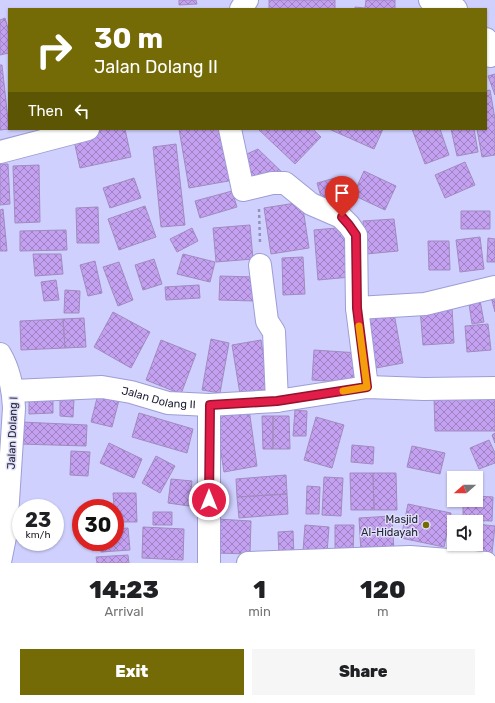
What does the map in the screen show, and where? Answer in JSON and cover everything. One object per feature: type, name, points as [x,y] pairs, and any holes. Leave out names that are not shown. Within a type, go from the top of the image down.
[{"type":"street","points":[[430,0],[453,8]]},
{"type":"street","points":[[0,152],[84,130]]},
{"type":"street","points":[[230,130],[244,190],[272,183],[285,183],[311,204],[342,217],[356,235],[357,308],[367,387]]},
{"type":"street","points":[[260,265],[267,321],[274,332],[277,401]]},
{"type":"street","points":[[357,308],[424,304],[495,287]]},
{"type":"street","name":"Jalan Dolang I","points":[[0,354],[9,371],[13,390],[11,463],[6,532],[0,562]]},
{"type":"street","name":"Jalan Dolang II","points":[[13,390],[102,387],[132,392],[168,404],[210,405],[277,401],[367,387],[424,389],[495,388]]},
{"type":"street","points":[[209,563],[210,405]]},
{"type":"street","points":[[248,563],[424,560],[486,563]]},
{"type":"path","points":[[245,190],[259,206],[260,265]]},
{"type":"building","points":[[179,0],[196,0],[197,4],[179,5]]},
{"type":"building","points":[[269,0],[335,0],[335,8],[269,8]]},
{"type":"building","points":[[366,0],[395,0],[395,8],[365,8]]},
{"type":"building","points":[[5,18],[8,28],[8,53],[0,55],[0,20]]},
{"type":"building","points":[[0,65],[2,65],[8,129],[0,130]]},
{"type":"building","points":[[495,74],[495,95],[488,76]]},
{"type":"building","points":[[490,90],[495,119],[495,155],[482,157],[477,130],[487,130],[487,91]]},
{"type":"building","points":[[100,130],[125,130],[131,157],[80,168],[73,136]]},
{"type":"building","points":[[179,130],[225,130],[234,180],[189,188]]},
{"type":"building","points":[[259,130],[314,130],[321,137],[295,164]]},
{"type":"building","points":[[331,130],[383,130],[374,149]]},
{"type":"building","points":[[412,130],[440,130],[449,155],[425,164]]},
{"type":"building","points":[[451,130],[474,130],[478,152],[457,156]]},
{"type":"building","points":[[176,144],[185,225],[161,227],[153,147]]},
{"type":"building","points":[[258,149],[287,177],[252,184],[238,158]]},
{"type":"building","points":[[465,162],[475,185],[445,198],[435,175]]},
{"type":"building","points":[[0,164],[8,164],[10,204],[0,205]]},
{"type":"building","points":[[39,165],[40,222],[15,223],[13,166]]},
{"type":"building","points":[[364,171],[396,186],[385,210],[353,195]]},
{"type":"building","points":[[339,177],[344,194],[322,200],[317,183]]},
{"type":"building","points":[[134,178],[141,198],[110,208],[103,188]]},
{"type":"building","points":[[232,191],[237,207],[200,218],[195,201]]},
{"type":"building","points":[[302,202],[309,248],[271,254],[264,208]]},
{"type":"building","points":[[145,206],[156,237],[119,250],[108,219]]},
{"type":"building","points":[[98,207],[99,243],[77,243],[76,208]]},
{"type":"building","points":[[3,209],[7,251],[0,251],[0,210]]},
{"type":"building","points":[[461,211],[490,211],[490,229],[461,229]]},
{"type":"building","points":[[394,219],[398,251],[366,254],[363,221]]},
{"type":"building","points":[[250,225],[253,259],[216,262],[213,228]]},
{"type":"building","points":[[347,227],[351,277],[318,280],[314,230]]},
{"type":"building","points":[[192,228],[198,241],[177,252],[170,239]]},
{"type":"building","points":[[66,230],[67,250],[20,251],[20,231]]},
{"type":"building","points":[[480,237],[484,269],[460,272],[456,240]]},
{"type":"building","points":[[488,238],[495,239],[495,262],[487,262]]},
{"type":"building","points":[[428,241],[449,241],[450,270],[429,270]]},
{"type":"building","points":[[33,254],[61,254],[63,274],[35,276]]},
{"type":"building","points":[[183,254],[215,262],[210,282],[177,274]]},
{"type":"building","points":[[303,257],[305,294],[283,295],[282,258]]},
{"type":"building","points":[[154,259],[162,284],[143,290],[135,265]]},
{"type":"building","points":[[95,261],[102,293],[88,296],[80,265]]},
{"type":"building","points":[[119,262],[133,300],[118,306],[103,267]]},
{"type":"building","points":[[220,276],[255,277],[254,301],[219,300]]},
{"type":"building","points":[[56,280],[59,300],[44,301],[41,282]]},
{"type":"building","points":[[199,285],[200,298],[166,300],[165,287]]},
{"type":"building","points":[[65,290],[80,291],[79,313],[64,313]]},
{"type":"building","points":[[479,295],[484,322],[472,324],[468,297]]},
{"type":"building","points":[[495,296],[495,312],[491,297]]},
{"type":"building","points":[[452,307],[454,343],[423,345],[420,309]]},
{"type":"building","points":[[113,312],[150,332],[131,368],[94,347]]},
{"type":"building","points":[[394,313],[403,363],[376,368],[367,318]]},
{"type":"building","points":[[84,318],[86,347],[65,348],[63,319]]},
{"type":"building","points":[[63,319],[65,348],[21,350],[20,321]]},
{"type":"building","points":[[488,324],[491,350],[467,352],[465,326]]},
{"type":"building","points":[[211,339],[229,343],[220,393],[202,390]]},
{"type":"building","points":[[161,340],[196,354],[181,394],[146,380]]},
{"type":"building","points":[[261,340],[269,389],[240,394],[232,345]]},
{"type":"building","points":[[314,350],[359,353],[357,383],[312,380]]},
{"type":"building","points":[[29,394],[53,394],[53,413],[29,414]]},
{"type":"building","points":[[98,394],[119,400],[112,427],[91,422]]},
{"type":"building","points":[[495,396],[495,431],[435,431],[434,397]]},
{"type":"building","points":[[60,398],[74,399],[73,417],[60,416]]},
{"type":"building","points":[[249,409],[257,466],[224,472],[215,414]]},
{"type":"building","points":[[295,410],[307,411],[306,436],[293,436]]},
{"type":"building","points":[[139,413],[193,429],[187,453],[132,437]]},
{"type":"building","points":[[262,416],[273,416],[273,449],[263,449]]},
{"type":"building","points":[[273,416],[289,416],[290,449],[273,449]]},
{"type":"building","points":[[316,417],[344,425],[332,468],[304,460]]},
{"type":"building","points":[[21,422],[87,425],[86,446],[20,444]]},
{"type":"building","points":[[495,433],[495,443],[492,435]]},
{"type":"building","points":[[489,440],[495,453],[495,463],[479,469],[470,448]]},
{"type":"building","points":[[109,443],[142,459],[134,478],[100,463]]},
{"type":"building","points":[[352,445],[374,447],[373,464],[351,462]]},
{"type":"building","points":[[412,446],[445,453],[440,474],[407,467]]},
{"type":"building","points":[[71,451],[90,452],[88,476],[70,475]]},
{"type":"building","points":[[156,456],[175,466],[160,493],[142,483]]},
{"type":"building","points":[[350,473],[373,473],[374,510],[351,510]]},
{"type":"building","points":[[373,473],[396,473],[397,510],[374,510]]},
{"type":"building","points":[[286,475],[287,494],[237,497],[236,479]]},
{"type":"building","points":[[324,477],[343,478],[341,516],[322,515]]},
{"type":"building","points":[[171,479],[192,481],[189,506],[168,503]]},
{"type":"building","points":[[307,486],[320,487],[319,514],[306,514]]},
{"type":"building","points":[[113,493],[136,493],[137,522],[124,522],[124,499],[113,499]]},
{"type":"building","points":[[287,494],[288,514],[239,518],[237,497]]},
{"type":"building","points":[[483,496],[493,497],[492,521],[483,521],[483,515],[463,515],[463,507],[483,507]]},
{"type":"building","name":"Masjid Al-Hidayah","points":[[408,504],[451,513],[451,515],[447,515],[447,532],[444,547],[401,538]]},
{"type":"building","points":[[153,512],[172,512],[172,525],[153,525]]},
{"type":"building","points":[[392,516],[394,551],[361,553],[359,518]]},
{"type":"building","points":[[217,519],[251,521],[250,554],[215,553]]},
{"type":"building","points":[[305,525],[329,527],[327,553],[303,551]]},
{"type":"building","points":[[335,525],[354,525],[353,554],[335,554]]},
{"type":"building","points":[[483,525],[495,526],[492,553],[467,551],[483,551]]},
{"type":"building","points":[[143,527],[184,529],[183,560],[142,558]]},
{"type":"building","points":[[124,528],[128,528],[130,550],[124,550]]},
{"type":"building","points":[[293,531],[294,555],[279,556],[278,532]]},
{"type":"building","points":[[128,555],[129,563],[97,563],[96,557]]},
{"type":"slow traffic","points":[[343,391],[367,387],[359,326]]},
{"type":"place","name":"Masjid Al-Hidayah","points":[[426,525]]},
{"type":"route","points":[[209,500],[210,405],[277,401],[367,387],[357,308],[355,262],[356,235],[342,217]]}]
